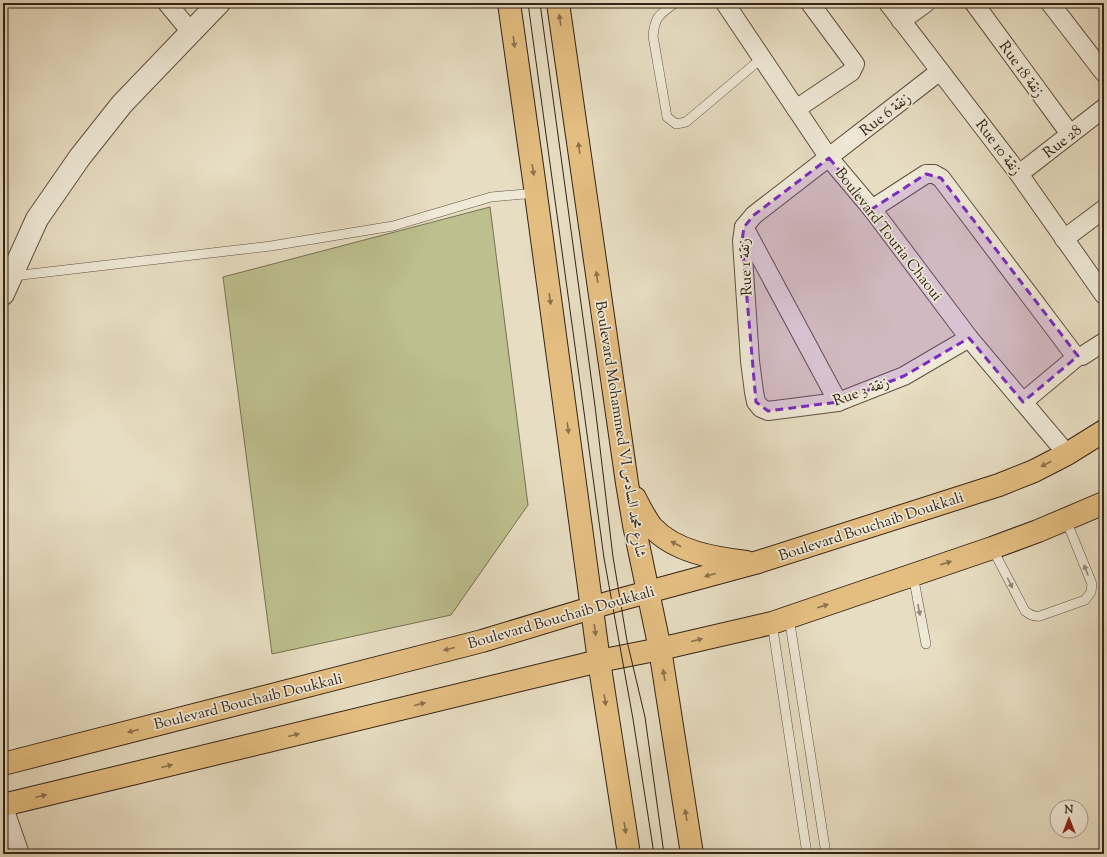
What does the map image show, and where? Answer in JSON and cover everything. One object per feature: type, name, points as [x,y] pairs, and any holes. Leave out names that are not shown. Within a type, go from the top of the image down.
[{"type":"main road","points":[[509,3],[599,661],[629,854]]},
{"type":"main road","name":"Boulevard Mohammed VI شارع محمد السادس","points":[[558,3],[627,482],[634,525],[660,649],[692,854]]},
{"type":"main road","name":"Boulevard Bouchaib Doukkali","points":[[3,764],[482,641],[592,608],[755,563],[999,485],[1034,471],[1067,454],[1104,431]]},
{"type":"main road","points":[[627,482],[644,516],[653,528],[665,538],[684,548],[706,555],[726,560],[755,563]]},
{"type":"main road","points":[[3,805],[599,661],[660,649],[781,620],[992,548],[1104,504]]},
{"type":"street","points":[[167,3],[191,32]]},
{"type":"street","points":[[7,285],[37,218],[80,157],[122,104],[219,3]]},
{"type":"street","name":"Boulevard Touria Chaoui","points":[[725,3],[829,158],[872,209],[969,338],[1067,454]]},
{"type":"street","points":[[796,109],[851,72],[855,64],[810,3]]},
{"type":"street","name":"Rue 10 زنقة","points":[[888,3],[1019,174],[1103,292]]},
{"type":"street","points":[[901,21],[926,3]]},
{"type":"street","name":"Rue 18 زنقة","points":[[974,3],[1070,134]]},
{"type":"street","points":[[1050,3],[1104,72]]},
{"type":"street","name":"Rue 6 زنقة","points":[[829,158],[940,71]]},
{"type":"street","name":"Rue 28","points":[[1019,174],[1104,108]]},
{"type":"street","name":"Rue 1 زنقة","points":[[754,392],[750,361],[742,241],[744,227],[754,215],[829,158]]},
{"type":"street","points":[[872,209],[926,174],[934,174],[941,178],[1073,353],[1078,356]]},
{"type":"street","points":[[1064,239],[1104,209]]},
{"type":"street","points":[[744,227],[838,402]]},
{"type":"street","name":"Rue 3 زنقة","points":[[754,392],[756,402],[761,408],[768,411],[838,402],[904,376],[969,338]]},
{"type":"street","points":[[1024,402],[1078,356],[1088,354],[1104,342]]},
{"type":"street","points":[[3,805],[20,854]]},
{"type":"lane","points":[[675,3],[657,17],[652,36],[667,117],[676,124],[686,122],[762,58]]},
{"type":"lane","points":[[7,285],[393,226],[491,197],[536,193]]},
{"type":"lane","points":[[992,548],[1028,614],[1040,616],[1085,600],[1091,592],[1092,584],[1066,520]]},
{"type":"lane","points":[[913,575],[926,644]]},
{"type":"lane","points":[[781,620],[807,854]]},
{"type":"lane","points":[[781,620],[826,854]]},
{"type":"highlighted area","points":[[829,158],[872,209],[926,174],[941,178],[1078,356],[1023,402],[969,338],[904,376],[838,402],[768,411],[756,402],[742,241],[744,227],[754,215]]},
{"type":"green space","points":[[490,207],[528,505],[451,615],[272,654],[223,277]]},
{"type":"tram line","points":[[528,3],[604,558],[633,719],[654,854]]},
{"type":"tram line","points":[[540,3],[595,406],[613,557],[627,641],[645,717],[664,854]]}]
